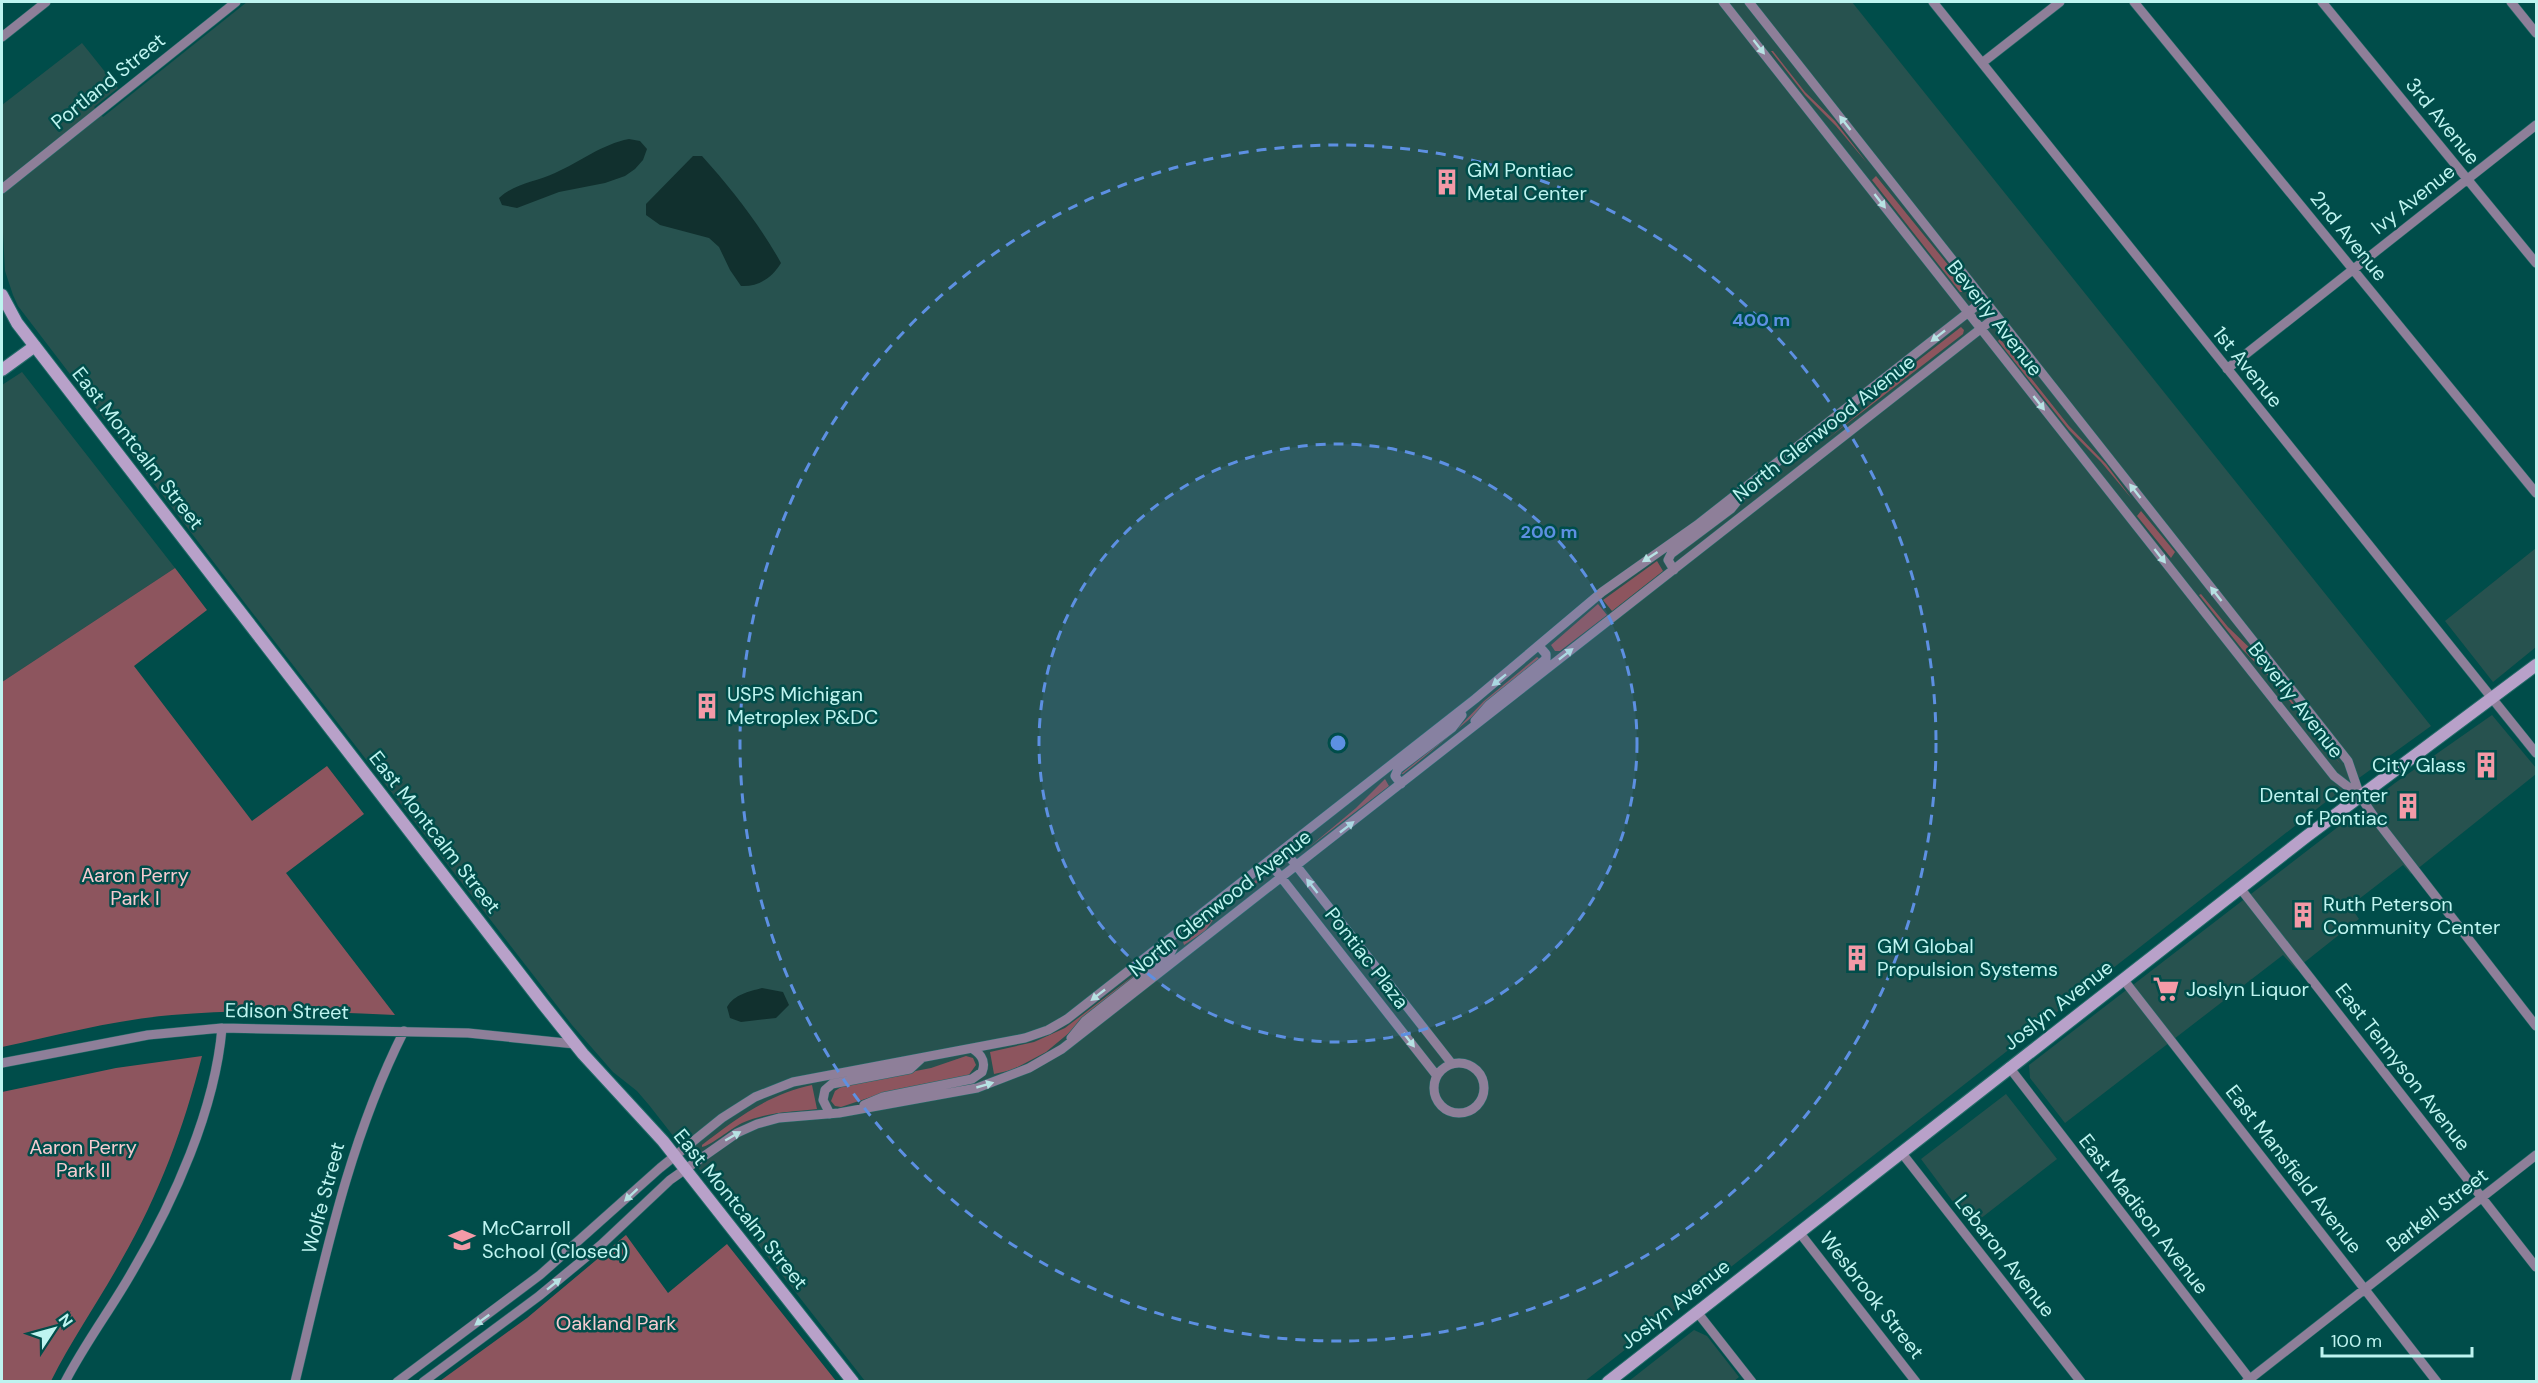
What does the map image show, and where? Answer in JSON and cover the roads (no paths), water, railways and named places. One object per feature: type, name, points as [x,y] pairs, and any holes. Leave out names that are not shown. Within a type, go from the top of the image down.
[{"type":"main road","name":"East Montcalm Street","points":[[2,295],[17,323],[575,1044],[675,1156],[853,1382]]},
{"type":"main road","points":[[2,370],[35,346]]},
{"type":"main road","name":"Joslyn Avenue","points":[[1608,1382],[2240,888],[2536,665]]},
{"type":"street","points":[[2,37],[46,2]]},
{"type":"street","name":"Portland Street","points":[[2,189],[236,2]]},
{"type":"street","name":"Beverly Avenue","points":[[1723,2],[2334,776],[2360,796]]},
{"type":"street","name":"Beverly Avenue","points":[[1749,2],[2348,762],[2360,796]]},
{"type":"street","name":"1st Avenue","points":[[1934,2],[2536,753]]},
{"type":"street","points":[[1982,63],[2060,2]]},
{"type":"street","name":"2nd Avenue","points":[[2134,2],[2536,493]]},
{"type":"street","name":"3rd Avenue","points":[[2322,2],[2536,263]]},
{"type":"street","points":[[2511,2],[2536,33]]},
{"type":"street","name":"Ivy Avenue","points":[[2227,369],[2536,125]]},
{"type":"street","name":"North Glenwood Avenue","points":[[402,1380],[540,1275],[675,1156],[730,1112],[770,1090],[793,1082],[1025,1038],[1057,1025],[1169,940],[1475,699],[1625,575],[1679,538],[1754,481],[1984,300]]},
{"type":"street","name":"North Glenwood Avenue","points":[[423,1382],[539,1296],[685,1169],[727,1138],[757,1124],[779,1118],[848,1112],[995,1082],[1029,1068],[1062,1049],[1996,316]]},
{"type":"street","name":"North Glenwood Avenue","points":[[1674,570],[1669,562],[1670,556],[1731,509],[1754,481]]},
{"type":"street","name":"North Glenwood Avenue","points":[[1464,735],[1489,705],[1546,659],[1546,654],[1539,646]]},
{"type":"street","name":"North Glenwood Avenue","points":[[1401,784],[1395,776],[1398,769],[1452,728],[1475,699]]},
{"type":"street","points":[[2360,796],[2536,1026]]},
{"type":"street","name":"Pontiac Plaza","points":[[1284,850],[1452,1064]]},
{"type":"street","name":"Pontiac Plaza","points":[[1269,862],[1437,1076]]},
{"type":"street","name":"East Tennyson Avenue","points":[[2240,888],[2536,1268]]},
{"type":"street","name":"North Glenwood Avenue","points":[[1062,1049],[1085,1021],[1170,954],[1173,948],[1169,940]]},
{"type":"street","name":"East Mansfield Avenue","points":[[2123,979],[2438,1382]]},
{"type":"street","points":[[65,1382],[144,1252],[173,1194],[207,1099],[222,1028]]},
{"type":"street","name":"Edison Street","points":[[2,1063],[130,1038],[222,1028],[487,1034],[575,1044]]},
{"type":"street","name":"Wolfe Street","points":[[295,1382],[348,1168],[372,1100],[404,1031]]},
{"type":"street","name":"North Glenwood Avenue","points":[[848,1112],[883,1097],[972,1079],[982,1072],[984,1063],[980,1054],[973,1049]]},
{"type":"street","name":"North Glenwood Avenue","points":[[830,1114],[823,1100],[825,1090],[832,1084],[910,1069],[924,1057]]},
{"type":"street","points":[[1459,1063],[1472,1067],[1482,1077],[1482,1096],[1474,1107],[1454,1112],[1443,1106],[1435,1094],[1437,1076],[1452,1064],[1459,1063]]},
{"type":"street","name":"East Madison Avenue","points":[[2009,1067],[2249,1381]]},
{"type":"street","name":"Lebaron Avenue","points":[[1901,1152],[2081,1382]]},
{"type":"street","name":"Barkell Street","points":[[2249,1381],[2536,1155]]},
{"type":"street","name":"Wesbrook Street","points":[[1799,1232],[1916,1382]]},
{"type":"street","points":[[1697,1312],[1752,1382]]},
{"type":"place","name":"GM Pontiac Metal Center","points":[[1447,182]]},
{"type":"place","name":"USPS Michigan Metroplex P&DC","points":[[707,706]]},
{"type":"place","name":"City Glass","points":[[2486,765]]},
{"type":"place","name":"Dental Center of Pontiac","points":[[2408,806]]},
{"type":"place","name":"Ruth Peterson Community Center","points":[[2303,915]]},
{"type":"place","name":"GM Global Propulsion Systems","points":[[1857,958]]},
{"type":"place","name":"Joslyn Liquor","points":[[2166,989]]},
{"type":"place","name":"McCarroll School (Closed)","points":[[462,1240]]},
{"type":"park label","name":"Aaron Perry Park I","points":[[135,886]]},
{"type":"park label","name":"Aaron Perry Park II","points":[[83,1158]]},
{"type":"park label","name":"Oakland Park","points":[[616,1323]]}]
